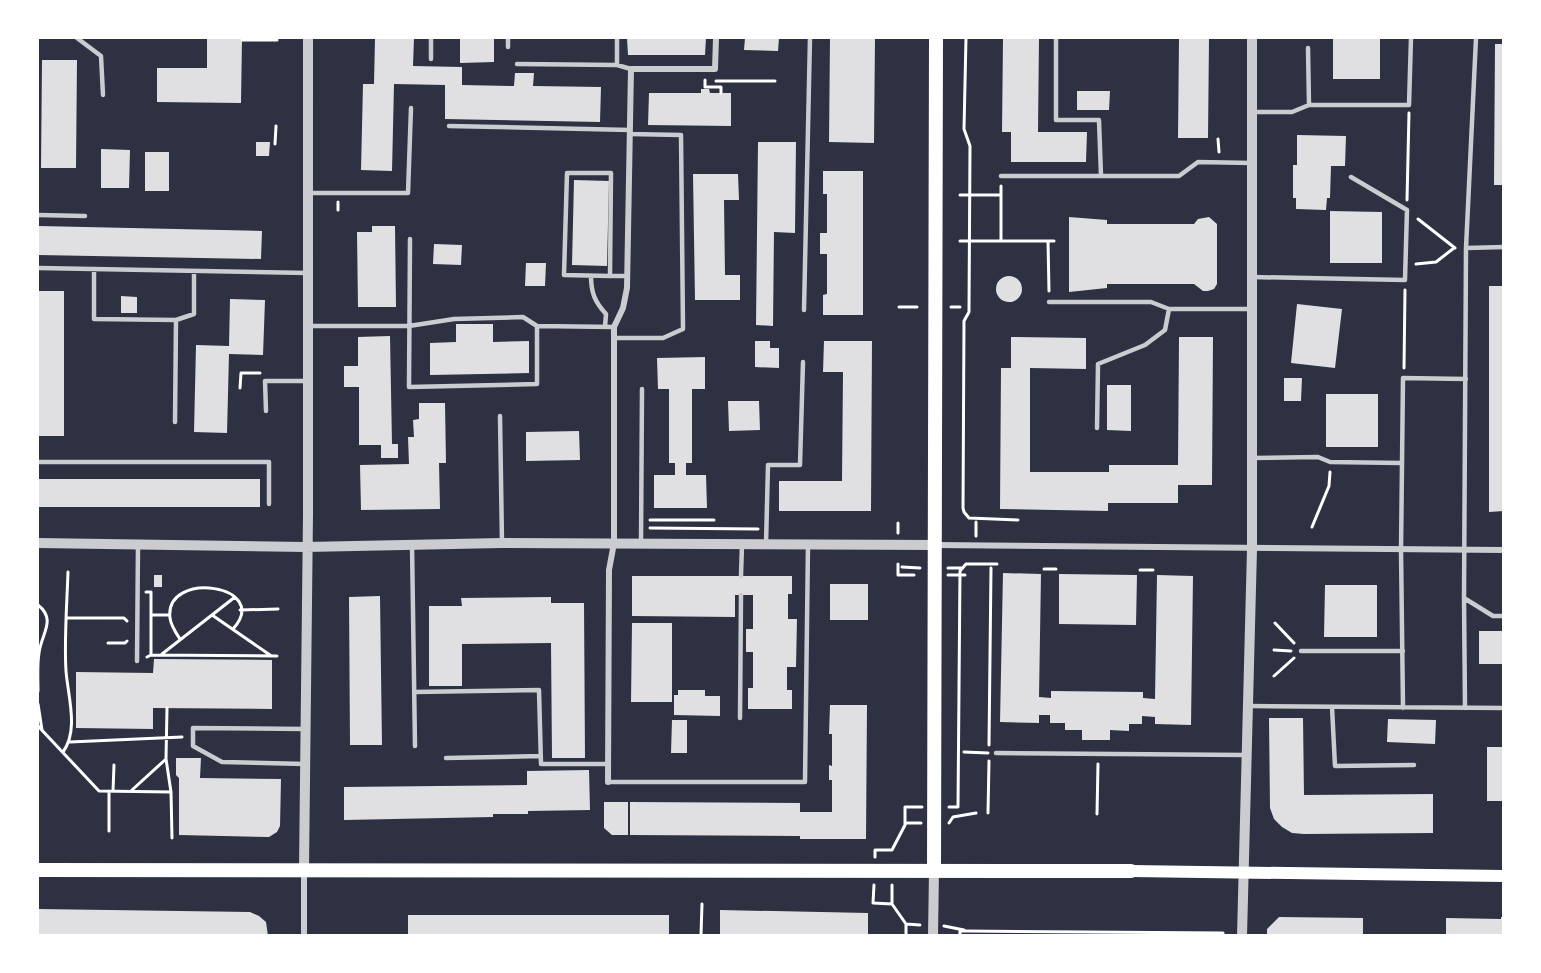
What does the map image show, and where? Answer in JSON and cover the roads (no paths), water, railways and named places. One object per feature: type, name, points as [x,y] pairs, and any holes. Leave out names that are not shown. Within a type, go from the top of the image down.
[{"type":"main road","points":[[934,870],[936,38]]},
{"type":"main road","points":[[38,870],[934,870],[1503,876]]},
{"type":"street","points":[[304,936],[308,38]]},
{"type":"street","points":[[608,782],[609,570],[614,543],[614,327],[623,308],[627,276],[631,69],[715,69],[716,38]]},
{"type":"street","points":[[1242,936],[1252,549],[1252,38]]},
{"type":"street","points":[[38,543],[306,547],[641,543],[1503,550]]},
{"type":"street","points":[[933,936],[934,870]]},
{"type":"lane","points":[[77,38],[101,56],[103,95]]},
{"type":"lane","points":[[430,59],[431,38]]},
{"type":"lane","points":[[508,38],[508,47]]},
{"type":"lane","points":[[617,38],[617,64]]},
{"type":"lane","points":[[804,310],[810,38]]},
{"type":"lane","points":[[1056,38],[1056,120],[1100,120],[1101,176]]},
{"type":"lane","points":[[1252,112],[1292,112],[1309,105],[1409,105],[1411,38]]},
{"type":"lane","points":[[1465,708],[1466,248],[1476,38]]},
{"type":"lane","points":[[1308,48],[1309,105]]},
{"type":"lane","points":[[517,64],[617,64],[631,69]]},
{"type":"lane","points":[[308,193],[408,193],[411,108]]},
{"type":"lane","points":[[449,126],[681,135],[682,329],[663,338],[614,338]]},
{"type":"lane","points":[[1000,176],[1179,176],[1198,162],[1252,163]]},
{"type":"lane","points":[[610,276],[611,173],[567,173],[564,275],[591,276],[610,276],[627,276]]},
{"type":"lane","points":[[1252,277],[1405,280],[1407,210],[1351,177]]},
{"type":"lane","points":[[38,215],[85,216]]},
{"type":"lane","points":[[410,239],[410,387],[537,384],[537,326]]},
{"type":"lane","points":[[1466,248],[1503,247]]},
{"type":"lane","points":[[38,268],[308,273]]},
{"type":"lane","points":[[94,269],[94,319],[176,320],[194,314],[194,271]]},
{"type":"lane","points":[[591,276],[594,300],[606,314],[605,327]]},
{"type":"lane","points":[[1049,302],[1151,302],[1169,309],[1252,309]]},
{"type":"lane","points":[[1097,428],[1098,364],[1145,345],[1165,330],[1169,309]]},
{"type":"lane","points":[[308,326],[409,326],[454,319],[523,317],[537,326],[614,327]]},
{"type":"lane","points":[[175,422],[176,320]]},
{"type":"lane","points":[[766,544],[768,465],[800,465],[803,362]]},
{"type":"lane","points":[[1403,708],[1401,550],[1403,378],[1466,379]]},
{"type":"lane","points":[[266,411],[265,381],[308,381]]},
{"type":"lane","points":[[641,543],[642,389]]},
{"type":"lane","points":[[500,416],[502,543]]},
{"type":"lane","points":[[1252,458],[1318,457],[1330,462],[1402,463]]},
{"type":"lane","points":[[38,462],[269,462],[269,504]]},
{"type":"lane","points":[[412,544],[415,746]]},
{"type":"lane","points":[[741,576],[742,544]]},
{"type":"lane","points":[[608,782],[805,782],[808,544]]},
{"type":"lane","points":[[137,661],[138,545]]},
{"type":"lane","points":[[740,718],[741,595]]},
{"type":"lane","points":[[1464,598],[1493,616],[1503,616]]},
{"type":"lane","points":[[1301,651],[1403,651]]},
{"type":"lane","points":[[414,692],[539,690],[541,764],[608,764]]},
{"type":"lane","points":[[1248,706],[1503,708]]},
{"type":"lane","points":[[1332,707],[1335,766],[1414,765]]},
{"type":"lane","points":[[305,764],[222,762],[193,746],[193,736],[194,728],[306,729]]},
{"type":"lane","points":[[996,753],[1246,755]]},
{"type":"lane","points":[[446,758],[541,756]]}]
